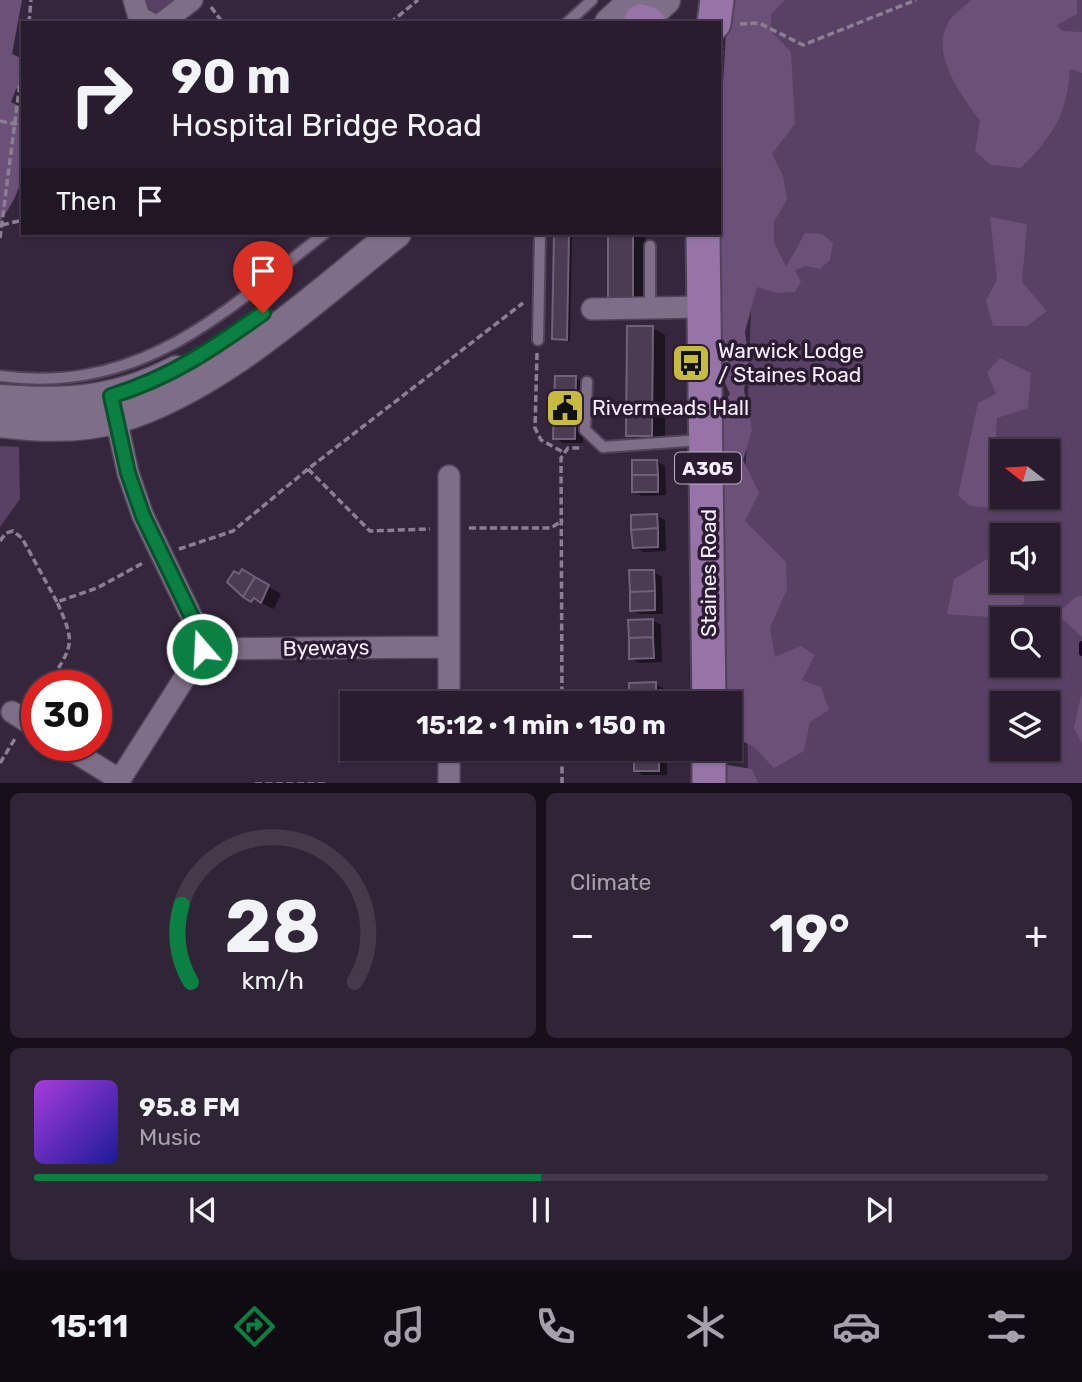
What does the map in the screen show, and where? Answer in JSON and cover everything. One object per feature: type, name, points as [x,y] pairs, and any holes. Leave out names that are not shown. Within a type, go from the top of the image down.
[{"type":"main road","points":[[635,18],[666,0]]},
{"type":"main road","points":[[692,21],[694,0]]},
{"type":"main road","points":[[717,0],[718,21]]},
{"type":"main road","points":[[0,422],[66,426],[114,407],[200,358],[365,235]]},
{"type":"main road","points":[[0,400],[114,407],[160,401],[201,380],[267,335],[393,235]]},
{"type":"main road","name":"Staines Road","points":[[703,235],[708,440],[709,691]]},
{"type":"main road","points":[[709,761],[709,783]]},
{"type":"street","points":[[134,0],[139,17],[146,21]]},
{"type":"street","points":[[165,21],[191,0]]},
{"type":"street","points":[[593,309],[704,307]]},
{"type":"street","points":[[88,761],[119,782],[202,649],[201,636],[160,554],[132,484],[114,407]]},
{"type":"street","points":[[449,476],[449,691]]},
{"type":"street","name":"Byeways","points":[[202,649],[449,647]]},
{"type":"street","points":[[449,761],[449,783]]},
{"type":"lane","points":[[569,21],[592,0]]},
{"type":"lane","points":[[0,376],[64,378],[147,358],[217,318],[322,235]]},
{"type":"lane","points":[[538,340],[540,235]]},
{"type":"lane","points":[[650,246],[650,306]]},
{"type":"lane","points":[[587,382],[585,430],[603,447],[687,439],[708,440]]},
{"type":"path","points":[[29,21],[31,0]]},
{"type":"path","points":[[205,0],[221,21]]},
{"type":"path","points":[[392,21],[418,0]]},
{"type":"path","points":[[759,23],[803,45],[916,0]]},
{"type":"path","points":[[0,238],[21,76]]},
{"type":"path","points":[[0,121],[15,124],[21,120]]},
{"type":"path","points":[[2,225],[21,220]]},
{"type":"path","points":[[57,602],[97,588],[160,554],[233,531],[308,468],[539,291]]},
{"type":"path","points":[[538,340],[535,428],[541,440],[563,452]]},
{"type":"path","points":[[563,452],[568,448],[603,447]]},
{"type":"path","points":[[562,691],[563,452]]},
{"type":"path","points":[[308,468],[370,531],[551,528],[563,520]]},
{"type":"path","points":[[0,541],[6,533],[13,531],[22,538],[71,633],[71,645],[56,670]]},
{"type":"path","points":[[0,762],[21,727]]},
{"type":"path","points":[[562,761],[562,783]]},
{"type":"path","points":[[255,783],[327,783]]},
{"type":"shaded area","points":[[0,0],[22,0],[12,54],[21,58],[21,86],[16,89],[11,102],[21,107],[21,180],[10,207],[0,221]]},
{"type":"shaded area","points":[[142,0],[185,0],[159,17],[148,11]]},
{"type":"shaded area","points":[[728,0],[785,0],[771,14],[771,31],[791,52],[795,124],[772,154],[783,176],[787,199],[774,222],[774,242],[786,267],[805,233],[822,234],[833,243],[830,260],[820,269],[805,266],[795,270],[801,282],[795,292],[777,293],[757,287],[745,332],[749,361],[744,390],[752,430],[743,460],[759,493],[745,521],[786,562],[787,589],[770,628],[775,657],[801,646],[815,655],[802,680],[821,687],[829,710],[810,722],[804,751],[774,768],[753,746],[742,741],[742,691],[726,691],[724,545],[716,414],[730,394],[716,363]]},
{"type":"shaded area","points":[[769,0],[1082,0],[1082,783],[748,783],[745,486],[760,43]]},
{"type":"shaded area","points":[[971,0],[1077,0],[1077,14],[1057,25],[1062,31],[1082,32],[1082,73],[1070,69],[1062,112],[1042,146],[1021,168],[991,165],[975,151],[980,121],[950,75],[945,61],[943,35],[948,23]]},
{"type":"shaded area","points":[[990,217],[1027,224],[1022,282],[1047,311],[1027,326],[993,326],[986,300],[997,280]]},
{"type":"shaded area","points":[[1000,358],[1031,373],[1028,408],[997,418],[996,439],[990,439],[990,507],[970,506],[958,495],[978,403],[996,394],[987,372]]},
{"type":"shaded area","points":[[0,446],[19,447],[20,499],[0,527]]},
{"type":"shaded area","points":[[990,558],[990,593],[1024,593],[1024,603],[1018,607],[990,607],[990,617],[947,614],[954,579]]},
{"type":"shaded area","points":[[1082,596],[1082,637],[1060,617],[1060,611],[1076,597]]},
{"type":"shaded area","points":[[1082,691],[1082,744],[1074,728]]},
{"type":"shaded area","points":[[721,764],[752,769],[758,783],[721,783]]},
{"type":"building","points":[[554,235],[569,235],[567,340],[552,339]]},
{"type":"building","points":[[608,235],[633,235],[633,302],[608,302]]},
{"type":"building","points":[[627,326],[653,326],[652,436],[626,436]]},
{"type":"building","name":"Rivermeads Hall","points":[[555,376],[576,376],[575,439],[553,439]]},
{"type":"building","points":[[632,460],[657,460],[658,475],[632,475]]},
{"type":"building","points":[[632,475],[658,475],[658,492],[632,492]]},
{"type":"building","points":[[657,514],[658,528],[631,530],[631,515]]},
{"type":"building","points":[[658,528],[658,547],[633,548],[631,530]]},
{"type":"building","points":[[242,569],[255,577],[243,597],[227,582],[234,571],[239,574]]},
{"type":"building","points":[[629,570],[654,570],[655,591],[630,592]]},
{"type":"building","points":[[255,577],[269,585],[261,603],[254,598],[251,602],[243,597]]},
{"type":"building","points":[[655,591],[655,610],[630,611],[630,592]]},
{"type":"building","points":[[653,619],[653,637],[629,638],[628,620]]},
{"type":"building","points":[[653,637],[654,658],[629,659],[629,638]]},
{"type":"building","points":[[656,682],[656,691],[629,691],[629,683]]},
{"type":"building","points":[[634,761],[659,761],[659,771],[634,771]]},
{"type":"waterway","points":[[1082,644],[1082,653]]},
{"type":"place","name":"Warwick Lodge / Staines Road","points":[[691,363]]},
{"type":"place","name":"Rivermeads Hall","points":[[565,408]]},
{"type":"route","points":[[202,649],[201,636],[143,516],[128,473],[111,396],[155,382],[200,358],[263,313]]}]
